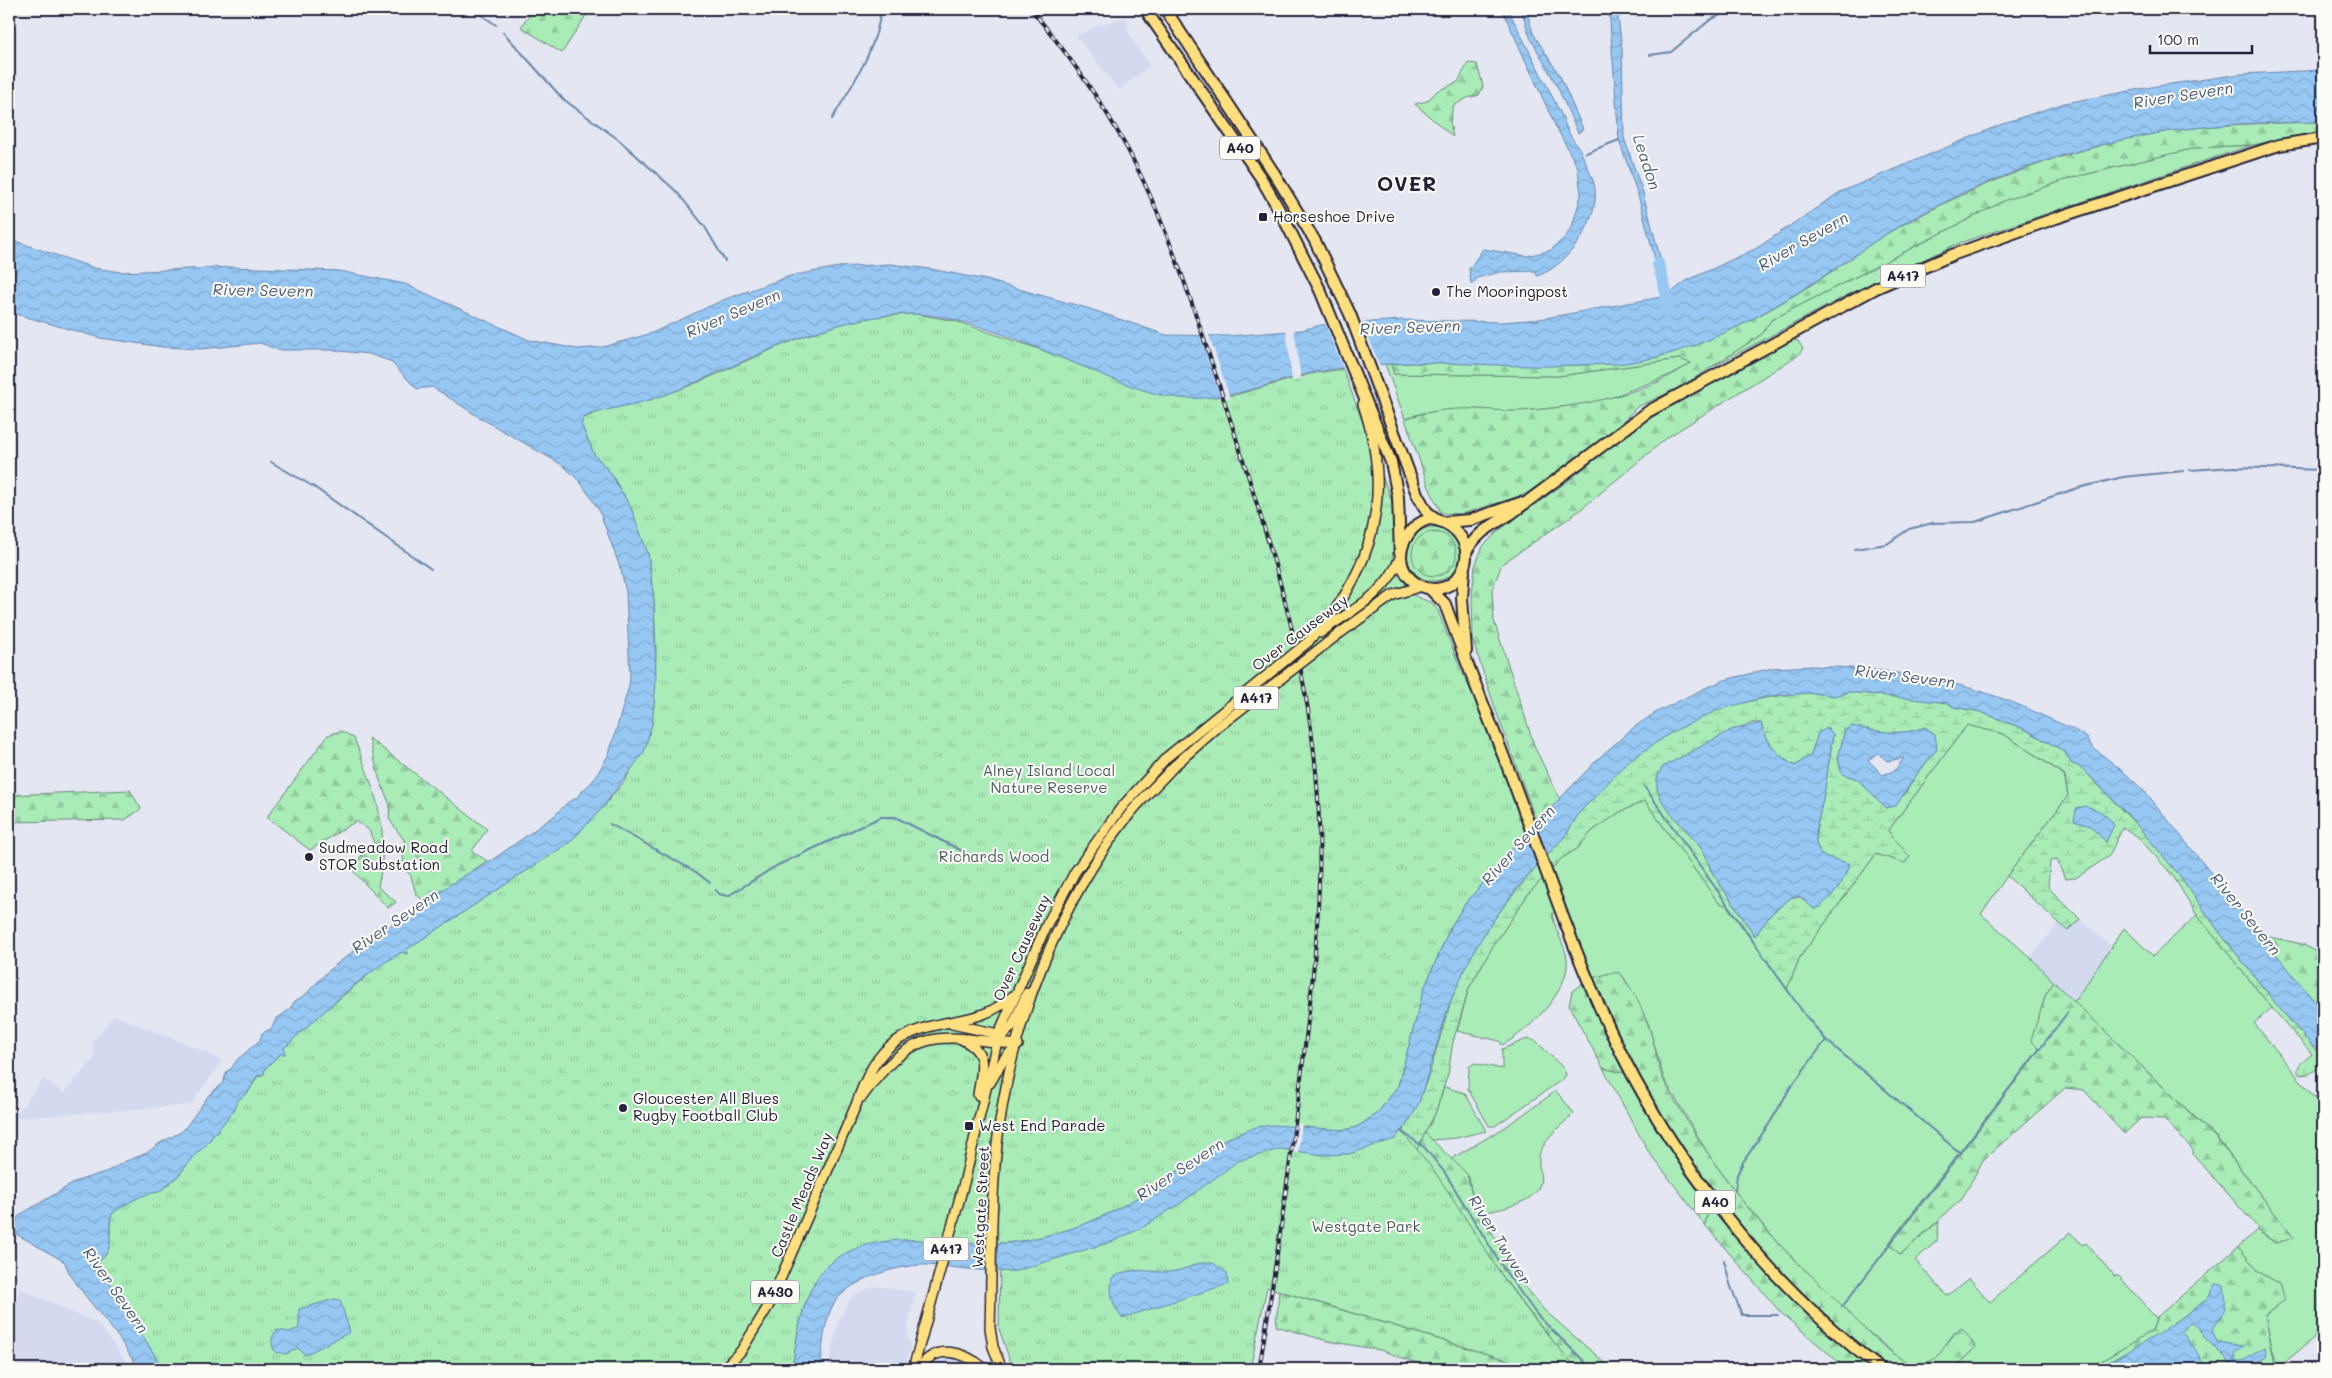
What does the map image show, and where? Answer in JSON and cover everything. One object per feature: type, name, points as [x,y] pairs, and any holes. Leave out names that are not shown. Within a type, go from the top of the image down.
[{"type":"highway","name":"A40","points":[[1145,9],[1260,178],[1281,213],[1320,290],[1350,362],[1369,415],[1391,462],[1397,490],[1400,556],[1404,572],[1426,587],[1445,604],[1596,998],[1637,1083],[1660,1122],[1711,1198],[1779,1277],[1823,1320],[1881,1369]]},
{"type":"highway","name":"A40","points":[[1165,9],[1274,173],[1316,241],[1337,285],[1387,410],[1417,494],[1427,512],[1459,533],[1466,552],[1463,623],[1467,662]]},
{"type":"highway","name":"A417","points":[[1466,552],[1484,530],[1512,513],[1523,502],[1558,479],[1649,412],[1882,285],[1993,240],[2098,204],[2279,145],[2323,138]]},
{"type":"highway","name":"A417","points":[[1441,521],[1475,519],[1523,502]]},
{"type":"highway","points":[[1400,556],[1405,539],[1417,524],[1429,519],[1441,521]]},
{"type":"highway","points":[[1426,587],[1440,589],[1453,584],[1464,568]]},
{"type":"main road","points":[[1330,621],[1354,581],[1366,555],[1375,526],[1378,492],[1369,415]]},
{"type":"main road","name":"Over Causeway","points":[[996,1042],[1046,926],[1075,872],[1121,808],[1167,757],[1308,642],[1330,621],[1382,588],[1395,570],[1400,556]]},
{"type":"main road","name":"Over Causeway","points":[[1018,1045],[1030,1000],[1057,931],[1086,877],[1129,815],[1174,766],[1218,727],[1340,633],[1393,595],[1426,587]]},
{"type":"main road","points":[[1121,808],[1129,815]]},
{"type":"main road","name":"A417","points":[[1001,1034],[1013,1025],[1041,962],[1049,951]]},
{"type":"main road","name":"Castle Meads Way","points":[[723,1369],[741,1351],[762,1318],[856,1105],[866,1074],[883,1052],[910,1034],[945,1023],[987,1014],[1015,995]]},
{"type":"main road","name":"Castle Meads Way","points":[[945,1023],[1001,1034],[1018,1045]]},
{"type":"main road","points":[[956,1036],[974,1046],[980,1055],[982,1070],[977,1105],[979,1113]]},
{"type":"main road","name":"Castle Meads Way","points":[[856,1105],[878,1075],[894,1058],[910,1047],[926,1041],[956,1036],[1018,1045]]},
{"type":"main road","name":"Westgate Street","points":[[913,1369],[961,1196],[996,1042]]},
{"type":"main road","name":"A417","points":[[982,1100],[1004,1059],[1018,1045]]},
{"type":"main road","name":"Westgate Street","points":[[1002,1369],[995,1354],[991,1338],[993,1203],[999,1126],[1018,1045]]},
{"type":"main road","points":[[919,1369],[933,1356],[951,1352],[965,1356],[985,1369]]},
{"type":"shaded area","points":[[1126,17],[1130,36],[1150,66],[1119,90],[1076,36],[1097,26]]},
{"type":"shaded area","points":[[2080,919],[2112,947],[2074,1002],[2030,957],[2059,923],[2068,931]]},
{"type":"shaded area","points":[[114,1015],[208,1053],[222,1061],[190,1105],[13,1118],[44,1079],[64,1093],[95,1057],[92,1043]]},
{"type":"shaded area","points":[[875,1286],[915,1292],[907,1333],[911,1345],[904,1369],[828,1369],[838,1322],[852,1296]]},
{"type":"shaded area","points":[[19,1288],[98,1324],[126,1361],[121,1369],[51,1369],[9,1362]]},
{"type":"shaded area","points":[[946,1352],[985,1369],[919,1369]]},
{"type":"green space","points":[[534,9],[590,9],[562,53],[521,27]]},
{"type":"green space","points":[[1468,63],[1477,64],[1483,86],[1479,95],[1467,98],[1453,106],[1450,122],[1453,137],[1415,104],[1427,101],[1437,91],[1458,82]]},
{"type":"green space","points":[[2323,122],[2323,131],[2252,145],[2195,148],[2071,178],[2006,200],[1771,320],[1762,334],[1681,387],[1637,407],[1613,431],[1526,494],[1462,514],[1441,513],[1428,485],[1405,419],[1431,412],[1449,410],[1518,411],[1585,403],[1630,392],[1652,384],[1691,363],[1679,359],[1559,376],[1394,374],[1391,364],[1579,365],[1623,362],[1656,357],[1690,347],[1733,329],[1795,295],[1881,237],[1965,194],[2045,162],[2087,149],[2171,131],[2228,125]]},
{"type":"green space","points":[[2252,145],[1959,243],[1855,291],[1708,369],[1762,334],[1771,320],[2006,200],[2071,178],[2195,148]]},
{"type":"green space","name":"Alney Island Local Nature Reserve","points":[[917,314],[955,321],[1039,349],[1136,387],[1182,398],[1235,395],[1310,374],[1343,369],[1395,510],[1392,564],[1415,596],[1432,603],[1438,611],[1461,670],[1483,716],[1527,833],[1465,904],[1450,928],[1424,989],[1398,1086],[1377,1114],[1357,1127],[1345,1130],[1320,1130],[1303,1126],[1241,1133],[1224,1140],[1131,1202],[1091,1222],[1070,1229],[1029,1240],[1003,1243],[908,1240],[883,1242],[861,1247],[840,1257],[822,1272],[815,1282],[809,1293],[801,1318],[792,1369],[163,1369],[99,1265],[98,1261],[104,1256],[109,1245],[112,1214],[141,1196],[159,1192],[178,1176],[234,1110],[238,1100],[249,1091],[257,1077],[264,1074],[265,1069],[284,1048],[315,1019],[381,964],[402,952],[407,954],[405,950],[570,842],[624,782],[648,738],[654,705],[656,654],[654,601],[648,554],[631,508],[610,472],[594,454],[581,424],[584,418],[603,410],[644,401],[687,387],[796,339],[850,321],[889,315]]},
{"type":"green space","points":[[1791,339],[1798,341],[1803,349],[1797,356],[1668,437],[1579,511],[1502,564],[1492,590],[1494,621],[1535,748],[1560,799],[1537,823],[1473,641],[1472,595],[1475,566],[1483,546],[1498,531],[1568,481],[1630,431],[1670,406]]},
{"type":"green space","points":[[1679,359],[1692,363],[1672,374],[1597,403],[1516,412],[1474,409],[1422,413],[1405,419],[1385,364],[1391,364],[1394,374],[1559,376]]},
{"type":"green space","points":[[1434,527],[1444,529],[1453,535],[1459,544],[1461,554],[1459,564],[1453,573],[1444,579],[1434,581],[1424,579],[1415,573],[1409,564],[1407,554],[1409,544],[1415,535],[1424,529]]},
{"type":"green space","points":[[1430,532],[1438,532],[1450,538],[1456,554],[1450,570],[1438,576],[1430,576],[1418,570],[1412,558],[1412,550],[1418,538]]},
{"type":"green space","points":[[1808,693],[1832,695],[1843,693],[1914,698],[1948,703],[1954,707],[1981,712],[2024,729],[2064,751],[2071,763],[2082,768],[2145,834],[2180,876],[2220,933],[2281,1010],[2323,1058],[2323,1069],[2321,1066],[2309,1074],[2300,1075],[2297,1070],[2300,1064],[2312,1054],[2197,915],[2173,876],[2139,838],[2123,827],[2109,856],[2076,878],[2065,879],[2057,860],[2050,861],[2048,887],[2080,919],[2068,931],[2007,876],[2068,796],[2065,775],[2004,734],[1967,725],[1888,831],[1910,857],[1905,863],[1876,854],[1800,957],[1787,989],[1727,906],[1718,902],[1645,801],[1620,812],[1592,831],[1577,849],[1562,858],[1529,893],[1493,946],[1469,988],[1453,1042],[1448,1074],[1435,1114],[1416,1151],[1402,1132],[1422,1093],[1456,987],[1465,967],[1486,931],[1498,915],[1523,883],[1564,837],[1580,812],[1594,796],[1642,751],[1679,727],[1699,718],[1730,706],[1774,697]],"holes":[[[1752,723],[1761,723],[1766,736],[1774,748],[1789,763],[1795,766],[1811,755],[1814,744],[1833,734],[1825,789],[1816,831],[1816,843],[1821,855],[1850,864],[1808,905],[1801,897],[1792,897],[1772,913],[1755,936],[1710,869],[1706,856],[1698,844],[1665,806],[1659,793],[1657,780],[1663,767],[1732,730]],[[1852,727],[1898,732],[1907,732],[1925,727],[1937,749],[1917,774],[1905,794],[1886,808],[1857,779],[1842,774],[1838,759],[1845,730]]]},
{"type":"green space","points":[[1967,725],[2004,734],[2064,775],[2068,796],[2007,876],[1981,914],[2030,957],[2054,982],[2046,994],[2032,1040],[2040,1049],[1889,1243],[1900,1255],[1939,1221],[1937,1241],[1915,1260],[1947,1296],[1969,1278],[1990,1302],[2071,1232],[2082,1245],[2086,1243],[2114,1276],[2119,1276],[2157,1317],[2152,1331],[2088,1369],[1953,1369],[1975,1348],[1955,1332],[1934,1360],[1917,1365],[1903,1361],[1853,1319],[1781,1246],[1740,1198],[1710,1157],[1664,1079],[1648,1023],[1625,979],[1620,973],[1587,980],[1582,967],[1578,968],[1558,924],[1564,918],[1556,911],[1552,914],[1567,959],[1562,984],[1555,997],[1535,1021],[1502,1045],[1500,1041],[1457,1031],[1469,988],[1493,946],[1529,893],[1562,858],[1577,849],[1592,831],[1620,812],[1645,801],[1718,902],[1727,905],[1787,989],[1800,957],[1876,854],[1905,863],[1909,857],[1888,831]]},
{"type":"green space","points":[[341,731],[354,738],[379,810],[383,846],[378,887],[396,902],[388,908],[354,872],[361,856],[374,843],[369,830],[356,821],[310,850],[267,817],[328,735]]},
{"type":"green space","points":[[369,738],[487,829],[472,851],[487,861],[425,902],[416,894],[411,876],[403,867],[404,840],[389,819],[390,805],[379,778]]},
{"type":"green space","points":[[130,790],[141,809],[125,820],[9,822],[9,795]]},
{"type":"green space","points":[[2197,915],[2272,1008],[2254,1023],[2314,1097],[2323,1095],[2323,1330],[2277,1369],[2265,1315],[2276,1308],[2280,1284],[2259,1272],[2238,1247],[2257,1230],[2275,1243],[2293,1237],[2216,1137],[2074,1002],[2124,928],[2153,956]]},
{"type":"green space","points":[[2260,935],[2302,944],[2323,955],[2323,1012]]},
{"type":"green space","points":[[1610,973],[1620,973],[1640,1005],[1664,1081],[1689,1125],[1718,1168],[1765,1228],[1793,1259],[1883,1346],[1907,1362],[1917,1365],[1931,1361],[1962,1328],[1976,1347],[1953,1369],[1847,1369],[1781,1313],[1705,1225],[1711,1197],[1633,1075],[1603,1068],[1569,1006],[1572,991],[1587,980]]},
{"type":"green space","points":[[2054,982],[2217,1139],[2294,1238],[2276,1243],[2257,1230],[2257,1227],[2193,1154],[2193,1150],[2164,1119],[2141,1118],[2124,1134],[2084,1090],[2065,1088],[1983,1160],[1962,1199],[1900,1255],[1889,1243],[2039,1049],[2031,1040],[2046,994]]},
{"type":"green space","points":[[1527,1039],[1536,1041],[1564,1069],[1566,1075],[1495,1126],[1489,1126],[1468,1089],[1469,1067],[1474,1063],[1502,1069],[1502,1049]]},
{"type":"green space","points":[[1603,1068],[1633,1075],[1711,1198],[1705,1225],[1648,1151]]},
{"type":"green space","points":[[1444,1087],[1465,1093],[1486,1131],[1456,1138],[1432,1140],[1425,1133],[1435,1114]]},
{"type":"green space","points":[[1556,1091],[1574,1113],[1546,1141],[1540,1153],[1541,1179],[1539,1187],[1535,1193],[1522,1202],[1481,1213],[1471,1191],[1469,1177],[1451,1159],[1504,1128]]},
{"type":"green space","name":"Westgate Park","points":[[1392,1123],[1423,1156],[1519,1299],[1577,1369],[1537,1369],[1267,1287],[1250,1369],[1013,1369],[999,1329],[1000,1257],[1087,1236],[1242,1147]]},
{"type":"green space","points":[[1425,1133],[1467,1174],[1471,1191],[1481,1213],[1522,1284],[1544,1310],[1612,1369],[1577,1369],[1548,1335],[1503,1277],[1416,1151]]},
{"type":"green space","points":[[2238,1247],[2259,1272],[2280,1284],[2285,1300],[2265,1315],[2276,1369],[2088,1369],[2152,1331],[2157,1317]]},
{"type":"green space","points":[[1279,1291],[1537,1369],[1434,1369],[1380,1350],[1328,1341],[1276,1326]]},
{"type":"water","points":[[1502,9],[1508,9],[1568,130],[1580,150],[1593,180],[1595,193],[1594,208],[1582,237],[1561,262],[1549,270],[1537,276],[1536,271],[1500,272],[1477,278],[1473,284],[1471,283],[1469,269],[1483,249],[1527,256],[1551,250],[1566,236],[1572,227],[1581,195],[1578,168],[1555,125]]},
{"type":"water","points":[[1521,9],[1526,9],[1533,33],[1560,76],[1583,129],[1578,133],[1557,86],[1530,37]]},
{"type":"water","points":[[1609,9],[1617,9],[1622,48],[1624,138],[1643,193],[1665,276],[1660,278],[1638,195],[1619,140]]},
{"type":"water","name":"River Severn","points":[[2323,70],[2323,122],[2241,124],[2171,131],[2086,149],[2044,162],[1963,194],[1924,213],[1886,234],[1840,266],[1760,315],[1708,340],[1654,358],[1620,364],[1546,366],[1389,364],[1307,374],[1230,395],[1182,398],[1162,395],[1132,386],[1034,346],[983,328],[934,316],[912,314],[880,316],[818,331],[660,396],[591,414],[584,418],[581,424],[594,454],[610,472],[631,508],[648,554],[654,601],[656,683],[652,724],[644,752],[603,807],[570,842],[406,950],[407,954],[402,952],[355,985],[284,1048],[285,1054],[280,1054],[265,1069],[264,1074],[257,1076],[249,1091],[238,1100],[234,1110],[178,1176],[159,1192],[147,1194],[134,1200],[112,1214],[108,1251],[99,1261],[99,1265],[163,1369],[139,1369],[116,1334],[72,1277],[65,1262],[11,1231],[18,1217],[23,1213],[77,1181],[108,1171],[126,1161],[147,1153],[160,1143],[183,1131],[209,1095],[223,1083],[227,1071],[260,1040],[262,1033],[271,1029],[276,1019],[289,1010],[295,1001],[306,994],[330,969],[457,880],[495,858],[554,816],[568,802],[577,798],[593,781],[609,754],[629,686],[630,674],[626,592],[621,570],[599,510],[581,483],[564,466],[477,416],[432,387],[417,389],[390,361],[369,354],[329,350],[278,350],[260,343],[201,349],[163,347],[100,338],[9,312],[9,239],[94,268],[121,272],[232,267],[339,271],[405,284],[529,340],[578,349],[603,347],[652,333],[723,300],[790,276],[839,267],[890,264],[931,269],[986,280],[1087,308],[1166,335],[1229,336],[1302,330],[1321,325],[1404,320],[1502,322],[1540,319],[1667,296],[1686,281],[1757,248],[1840,192],[2007,122],[2065,103],[2157,86],[2241,74]]},
{"type":"water","name":"River Severn","points":[[1813,666],[1875,670],[1935,679],[1964,686],[2021,706],[2079,732],[2087,738],[2092,747],[2124,772],[2147,794],[2323,1012],[2323,1058],[2281,1010],[2220,933],[2180,876],[2129,816],[2082,768],[2071,763],[2064,751],[2024,729],[1981,712],[1954,707],[1948,703],[1849,692],[1834,696],[1813,693],[1769,696],[1718,710],[1672,732],[1629,761],[1580,812],[1566,835],[1517,888],[1487,929],[1466,966],[1449,1005],[1419,1103],[1410,1120],[1395,1139],[1349,1154],[1323,1155],[1280,1149],[1238,1161],[1181,1203],[1140,1229],[1114,1241],[1016,1271],[983,1271],[916,1265],[902,1267],[873,1276],[847,1290],[837,1299],[831,1309],[825,1331],[820,1369],[792,1369],[801,1318],[809,1293],[815,1282],[822,1272],[840,1257],[861,1247],[883,1242],[908,1240],[1003,1243],[1046,1236],[1091,1222],[1131,1202],[1224,1140],[1256,1127],[1273,1125],[1345,1130],[1357,1127],[1377,1114],[1398,1086],[1424,989],[1450,928],[1465,904],[1517,843],[1599,758],[1633,728],[1655,713],[1703,689],[1725,680],[1772,668]]},
{"type":"water","points":[[1761,723],[1766,736],[1774,748],[1789,763],[1795,766],[1811,755],[1818,733],[1827,728],[1833,734],[1825,789],[1816,831],[1816,843],[1821,855],[1850,864],[1841,883],[1832,896],[1821,906],[1815,910],[1801,897],[1792,897],[1772,913],[1755,936],[1710,869],[1706,856],[1698,844],[1665,806],[1659,793],[1657,780],[1663,767],[1731,730]]},
{"type":"water","points":[[1852,726],[1879,731],[1907,732],[1925,727],[1935,734],[1937,749],[1917,774],[1896,806],[1886,808],[1857,779],[1842,774],[1838,758],[1845,730]],"holes":[[[1878,753],[1887,761],[1904,758],[1895,770],[1883,775],[1868,760]]]},
{"type":"water","points":[[2085,806],[2101,812],[2114,825],[2106,842],[2090,826],[2074,821],[2076,809]]},
{"type":"water","points":[[1200,1263],[1213,1263],[1227,1273],[1228,1284],[1122,1318],[1111,1294],[1112,1278],[1119,1274],[1139,1270],[1175,1271]]},
{"type":"water","points":[[2215,1284],[2224,1285],[2225,1299],[2223,1314],[2212,1330],[2217,1342],[2244,1346],[2236,1352],[2234,1361],[2243,1361],[2265,1347],[2267,1356],[2250,1369],[2225,1369],[2231,1364],[2203,1336],[2197,1325],[2190,1322],[2182,1332],[2195,1349],[2206,1369],[2096,1369],[2157,1335],[2188,1313],[2207,1299]]},
{"type":"water","points":[[335,1299],[340,1300],[350,1332],[305,1355],[298,1348],[286,1354],[275,1352],[272,1338],[278,1330],[289,1332],[299,1328],[299,1309]]},
{"type":"pier","points":[[1363,322],[1380,367],[1344,371],[1325,323]]},
{"type":"pier","points":[[1286,329],[1294,329],[1301,379],[1292,381]]},
{"type":"pier","points":[[1199,332],[1208,332],[1230,398],[1221,399]]},
{"type":"pier","points":[[1293,1123],[1302,1124],[1298,1153],[1289,1152]]},
{"type":"waterway","points":[[473,9],[496,25]]},
{"type":"waterway","points":[[832,119],[863,66],[879,24],[881,9]]},
{"type":"waterway","points":[[1650,55],[1671,52],[1710,20],[1732,9]]},
{"type":"waterway","points":[[503,32],[563,99],[619,140],[677,192],[705,227],[725,261]]},
{"type":"waterway","points":[[1586,153],[1619,140]]},
{"type":"waterway","name":"Leadon","points":[[1658,263],[1667,296],[1667,312]]},
{"type":"waterway","points":[[271,462],[314,487],[431,569]]},
{"type":"waterway","points":[[2190,470],[2234,467],[2323,470]]},
{"type":"waterway","points":[[1855,549],[1887,544],[1909,529],[1933,523],[1975,522],[2078,488],[2123,477],[2184,471]]},
{"type":"waterway","points":[[1644,786],[1805,1015],[1826,1040],[1790,1088],[1771,1121],[1743,1162],[1737,1175],[1735,1191]]},
{"type":"waterway","points":[[716,890],[719,894],[728,896],[776,866],[881,817],[895,817],[968,854]]},
{"type":"waterway","points":[[610,824],[696,872],[710,883]]},
{"type":"waterway","points":[[1842,1307],[2068,1012]]},
{"type":"waterway","points":[[1826,1040],[1959,1152]]},
{"type":"waterway","name":"River Twyver","points":[[1401,1131],[1425,1148],[1445,1173],[1505,1271],[1537,1315],[1592,1369]]},
{"type":"waterway","points":[[1724,1260],[1730,1284],[1742,1315],[1778,1315]]},
{"type":"railway","points":[[1031,9],[1077,68],[1105,110],[1130,154],[1153,202],[1194,309],[1251,485],[1279,579],[1302,674],[1316,772],[1319,812],[1319,893],[1309,1013],[1276,1266],[1259,1369]]},
{"type":"place","name":"Horseshoe Drive","points":[[1263,217]]},
{"type":"place","name":"The Mooringpost","points":[[1436,292]]},
{"type":"place","name":"Sudmeadow Road STOR Substation","points":[[309,857]]},
{"type":"place","name":"Gloucester All Blues Rugby Football Club","points":[[623,1108]]},
{"type":"place","name":"West End Parade","points":[[969,1126]]},
{"type":"district","name":"OVER","points":[[1407,184]]},
{"type":"park label","name":"Richards Wood","points":[[994,857]]}]
